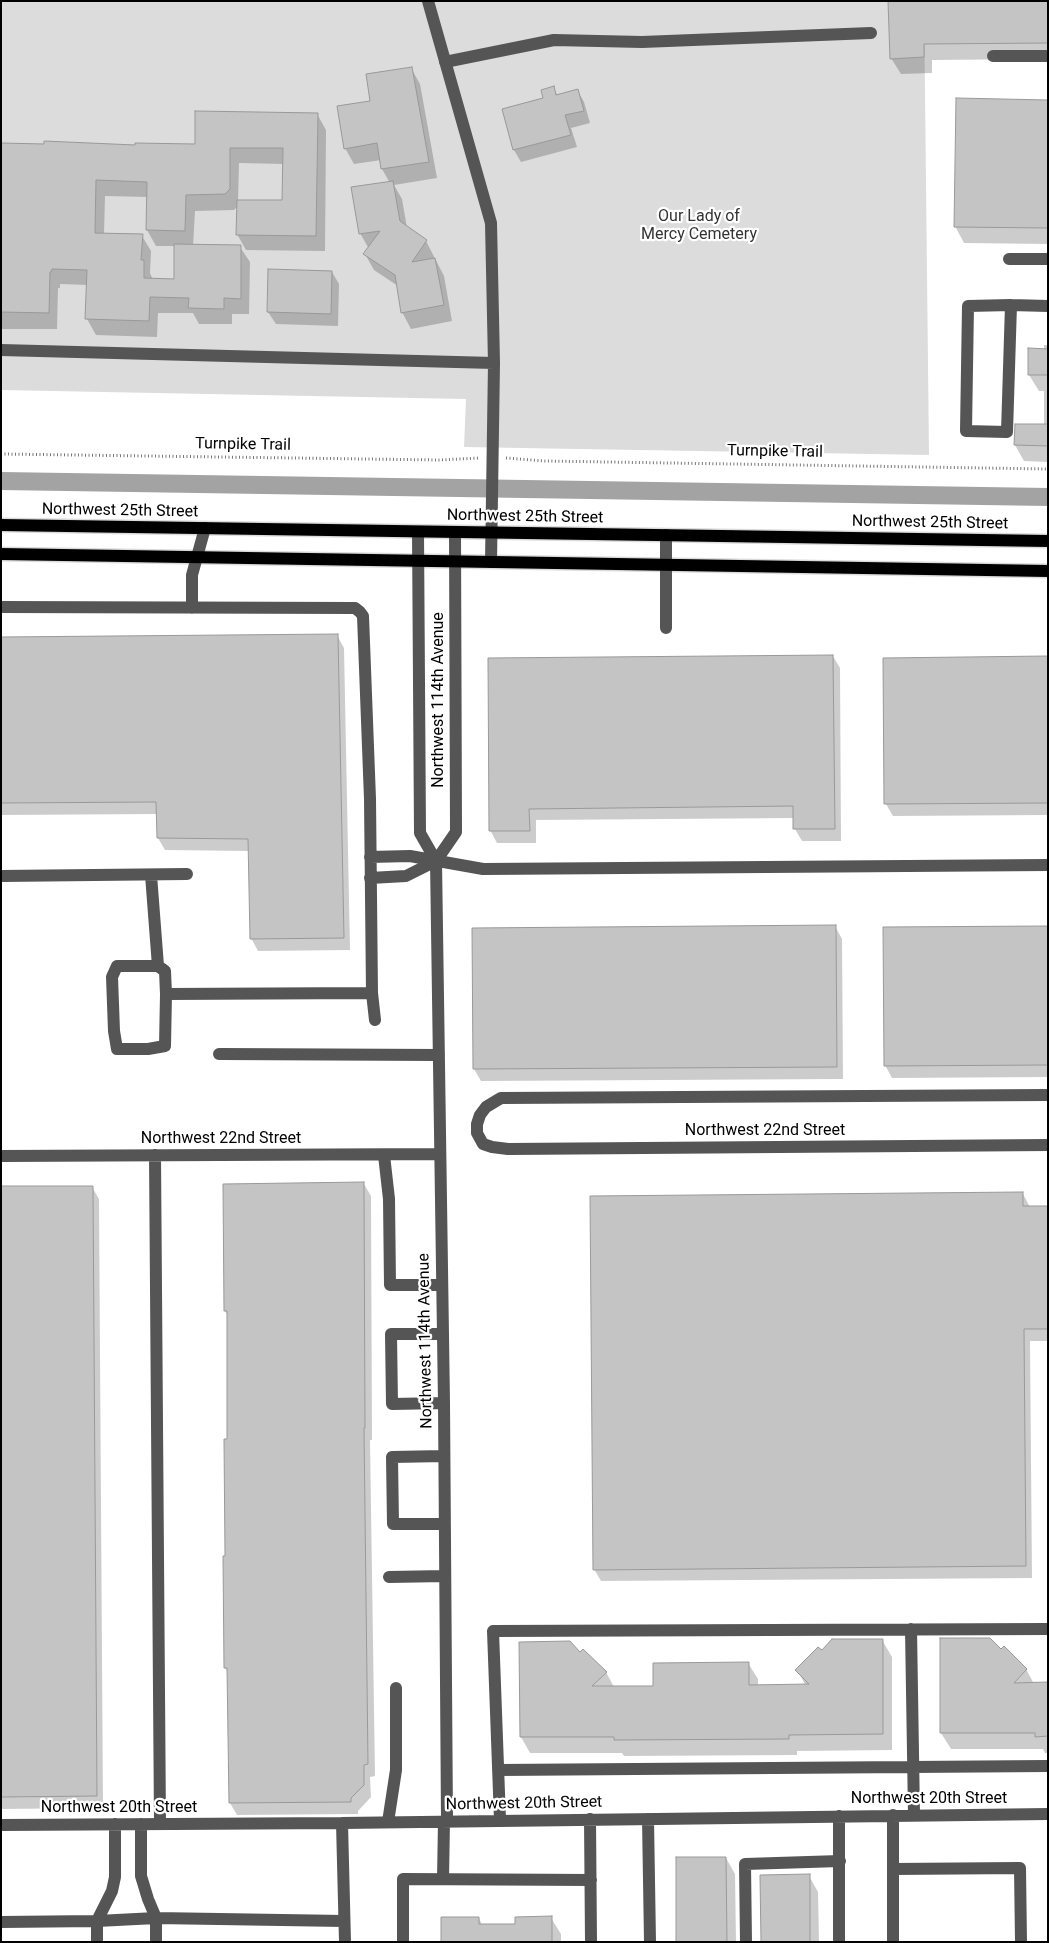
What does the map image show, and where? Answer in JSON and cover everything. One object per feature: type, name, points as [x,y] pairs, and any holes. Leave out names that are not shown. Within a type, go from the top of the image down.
[{"type":"main road","name":"Northwest 25th Street","points":[[1,525],[1048,541]]},
{"type":"main road","points":[[1,554],[1048,570]]},
{"type":"street","points":[[428,1],[491,223],[494,363],[491,562]]},
{"type":"street","points":[[445,62],[554,40],[642,42],[871,33]]},
{"type":"street","points":[[993,56],[1048,56]]},
{"type":"street","points":[[1009,259],[1048,259]]},
{"type":"street","points":[[1011,306],[1007,432],[966,431],[968,306],[1011,306],[1048,306]]},
{"type":"street","points":[[1,350],[494,363]]},
{"type":"street","points":[[192,608],[192,575],[205,528]]},
{"type":"street","name":"Northwest 114th Avenue","points":[[418,532],[420,833],[436,861],[444,1404],[446,1821],[443,1879]]},
{"type":"street","name":"Northwest 114th Avenue","points":[[436,861],[456,832],[455,532]]},
{"type":"street","points":[[666,535],[666,628]]},
{"type":"street","points":[[1,607],[355,608],[360,612],[363,616],[370,799],[372,993],[375,1020]]},
{"type":"street","points":[[370,857],[410,856],[483,869],[1048,865]]},
{"type":"street","points":[[370,878],[406,876],[436,861]]},
{"type":"street","points":[[151,874],[158,966]]},
{"type":"street","points":[[1,876],[187,874]]},
{"type":"street","points":[[118,966],[158,966],[165,971],[164,1046],[148,1049],[117,1049],[114,1031],[112,977],[118,966]]},
{"type":"street","points":[[166,994],[372,993]]},
{"type":"street","points":[[219,1054],[439,1054]]},
{"type":"street","name":"Northwest 22nd Street","points":[[1048,1095],[501,1098],[486,1107],[478,1120],[477,1133],[483,1144],[492,1148],[523,1150],[1048,1145]]},
{"type":"street","points":[[384,1154],[389,1199],[390,1285],[441,1285]]},
{"type":"street","name":"Northwest 22nd Street","points":[[1,1156],[440,1154]]},
{"type":"street","points":[[155,1155],[160,1824]]},
{"type":"street","points":[[443,1334],[390,1334],[392,1404],[444,1404]]},
{"type":"street","points":[[444,1456],[392,1457],[392,1524],[444,1524]]},
{"type":"street","points":[[389,1577],[445,1576]]},
{"type":"street","points":[[911,1629],[914,1815]]},
{"type":"street","points":[[500,1820],[494,1631],[1048,1629]]},
{"type":"street","points":[[388,1822],[396,1770],[396,1688]]},
{"type":"street","points":[[498,1770],[1048,1766]]},
{"type":"street","name":"Northwest 20th Street","points":[[1,1825],[342,1823],[1048,1814]]},
{"type":"street","points":[[893,1815],[893,1942]]},
{"type":"street","points":[[839,1816],[839,1942]]},
{"type":"street","points":[[590,1819],[591,1942]]},
{"type":"street","points":[[648,1819],[650,1942]]},
{"type":"street","points":[[342,1823],[345,1942]]},
{"type":"street","points":[[97,1942],[97,1921],[112,1891],[115,1824]]},
{"type":"street","points":[[141,1824],[142,1876],[148,1899],[156,1918],[156,1942]]},
{"type":"street","points":[[746,1942],[745,1864],[840,1861]]},
{"type":"street","points":[[893,1869],[1020,1868],[1021,1942]]},
{"type":"street","points":[[403,1942],[403,1879],[591,1880]]},
{"type":"street","points":[[1,1922],[156,1918],[344,1921]]},
{"type":"path","name":"Turnpike Trail","points":[[1,454],[438,460],[484,458]]},
{"type":"path","name":"Turnpike Trail","points":[[503,458],[545,461],[1048,469]]},
{"type":"green space","name":"Our Lady of Mercy Cemetery","points":[[1,1],[924,1],[929,455],[464,447],[466,399],[1,390]]},
{"type":"building","points":[[888,1],[1048,1],[1048,43],[924,44],[924,57],[890,59]]},
{"type":"building","points":[[412,67],[429,162],[381,169],[377,143],[344,149],[337,106],[370,101],[366,74]]},
{"type":"building","points":[[554,86],[556,95],[578,89],[584,111],[565,115],[571,135],[513,150],[502,109],[543,98],[541,90]]},
{"type":"building","points":[[956,98],[1048,100],[1048,228],[954,227]]},
{"type":"building","points":[[195,111],[318,113],[316,236],[236,235],[237,200],[282,200],[283,148],[230,148],[230,189],[225,194],[186,195],[185,231],[146,230],[147,182],[96,180],[95,233],[143,234],[141,260],[144,260],[144,278],[174,279],[174,244],[241,245],[241,299],[224,298],[224,309],[188,308],[189,298],[150,297],[149,321],[85,319],[87,270],[52,269],[50,272],[49,313],[1,312],[1,143],[44,144],[44,141],[135,145],[135,143],[195,144]]},
{"type":"building","points":[[393,181],[400,221],[427,240],[412,262],[435,258],[444,305],[401,313],[395,275],[363,254],[380,231],[359,234],[351,187]]},
{"type":"building","points":[[268,269],[332,271],[331,314],[267,312]]},
{"type":"building","points":[[1028,348],[1048,349],[1048,375],[1028,375]]},
{"type":"building","points":[[1015,424],[1048,424],[1048,446],[1014,445]]},
{"type":"building","points":[[338,634],[344,938],[250,939],[248,839],[157,838],[156,802],[1,803],[1,637]]},
{"type":"building","points":[[833,655],[835,829],[793,829],[793,806],[529,809],[530,831],[489,831],[488,658]]},
{"type":"building","points":[[1048,656],[1048,803],[884,804],[883,658]]},
{"type":"building","points":[[836,925],[837,1067],[473,1069],[472,928]]},
{"type":"building","points":[[1048,926],[1048,1065],[884,1066],[883,927]]},
{"type":"building","points":[[364,1182],[364,1428],[368,1764],[364,1765],[364,1785],[351,1798],[351,1802],[229,1803],[227,1668],[224,1668],[223,1556],[225,1556],[224,1439],[227,1439],[227,1311],[224,1311],[223,1184]]},
{"type":"building","points":[[1,1186],[93,1186],[97,1796],[1,1797]]},
{"type":"building","points":[[1023,1192],[1023,1206],[1048,1206],[1048,1329],[1024,1329],[1026,1566],[593,1570],[590,1196]]},
{"type":"building","points":[[940,1638],[990,1638],[1001,1649],[1004,1646],[1027,1669],[1014,1683],[1048,1682],[1048,1736],[1035,1737],[1035,1733],[940,1733]]},
{"type":"building","points":[[832,1639],[883,1639],[883,1734],[789,1735],[789,1739],[614,1740],[614,1737],[520,1737],[519,1642],[570,1641],[580,1652],[583,1649],[607,1672],[592,1686],[653,1686],[653,1663],[749,1662],[749,1685],[809,1684],[795,1670],[818,1647],[822,1650]]},
{"type":"building","points":[[676,1857],[726,1857],[727,1942],[676,1942]]},
{"type":"building","points":[[810,1874],[810,1942],[761,1942],[760,1875]]},
{"type":"building","points":[[552,1916],[552,1942],[441,1942],[441,1917],[479,1917],[479,1924],[515,1924],[515,1917]]},
{"type":"waterway","points":[[1,481],[1048,497]]}]
